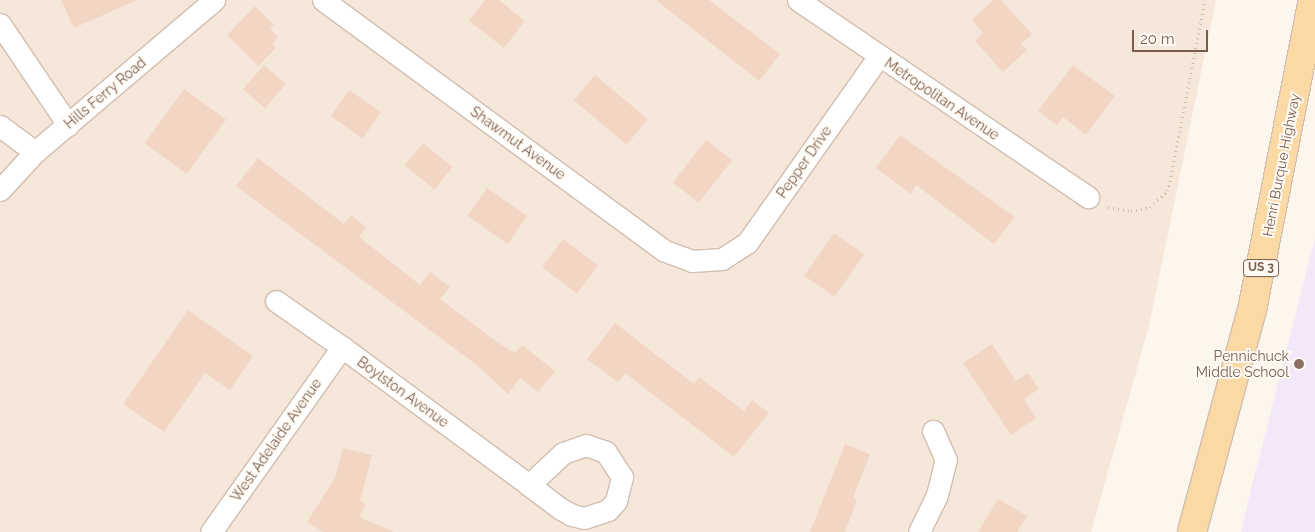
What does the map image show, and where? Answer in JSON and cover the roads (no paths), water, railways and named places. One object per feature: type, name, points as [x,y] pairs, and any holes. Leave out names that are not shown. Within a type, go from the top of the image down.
[{"type":"main road","name":"Henri Burque Highway","points":[[1192,532],[1252,310],[1313,0]]},
{"type":"street","name":"Hills Ferry Road","points":[[0,190],[35,152],[214,0]]},
{"type":"street","name":"Shawmut Avenue","points":[[323,0],[665,251],[692,261],[722,259]]},
{"type":"street","name":"Metropolitan Avenue","points":[[798,0],[878,57],[1088,196]]},
{"type":"street","points":[[0,24],[68,125]]},
{"type":"street","name":"Pepper Drive","points":[[722,259],[747,243],[878,57]]},
{"type":"street","points":[[0,126],[35,152]]},
{"type":"street","name":"Boylston Avenue","points":[[276,301],[342,347],[529,485]]},
{"type":"street","name":"West Adelaide Avenue","points":[[211,532],[342,347]]},
{"type":"street","points":[[919,532],[936,495],[946,460],[933,431]]},
{"type":"place","name":"Pennichuck Middle School","points":[[1299,364]]}]
